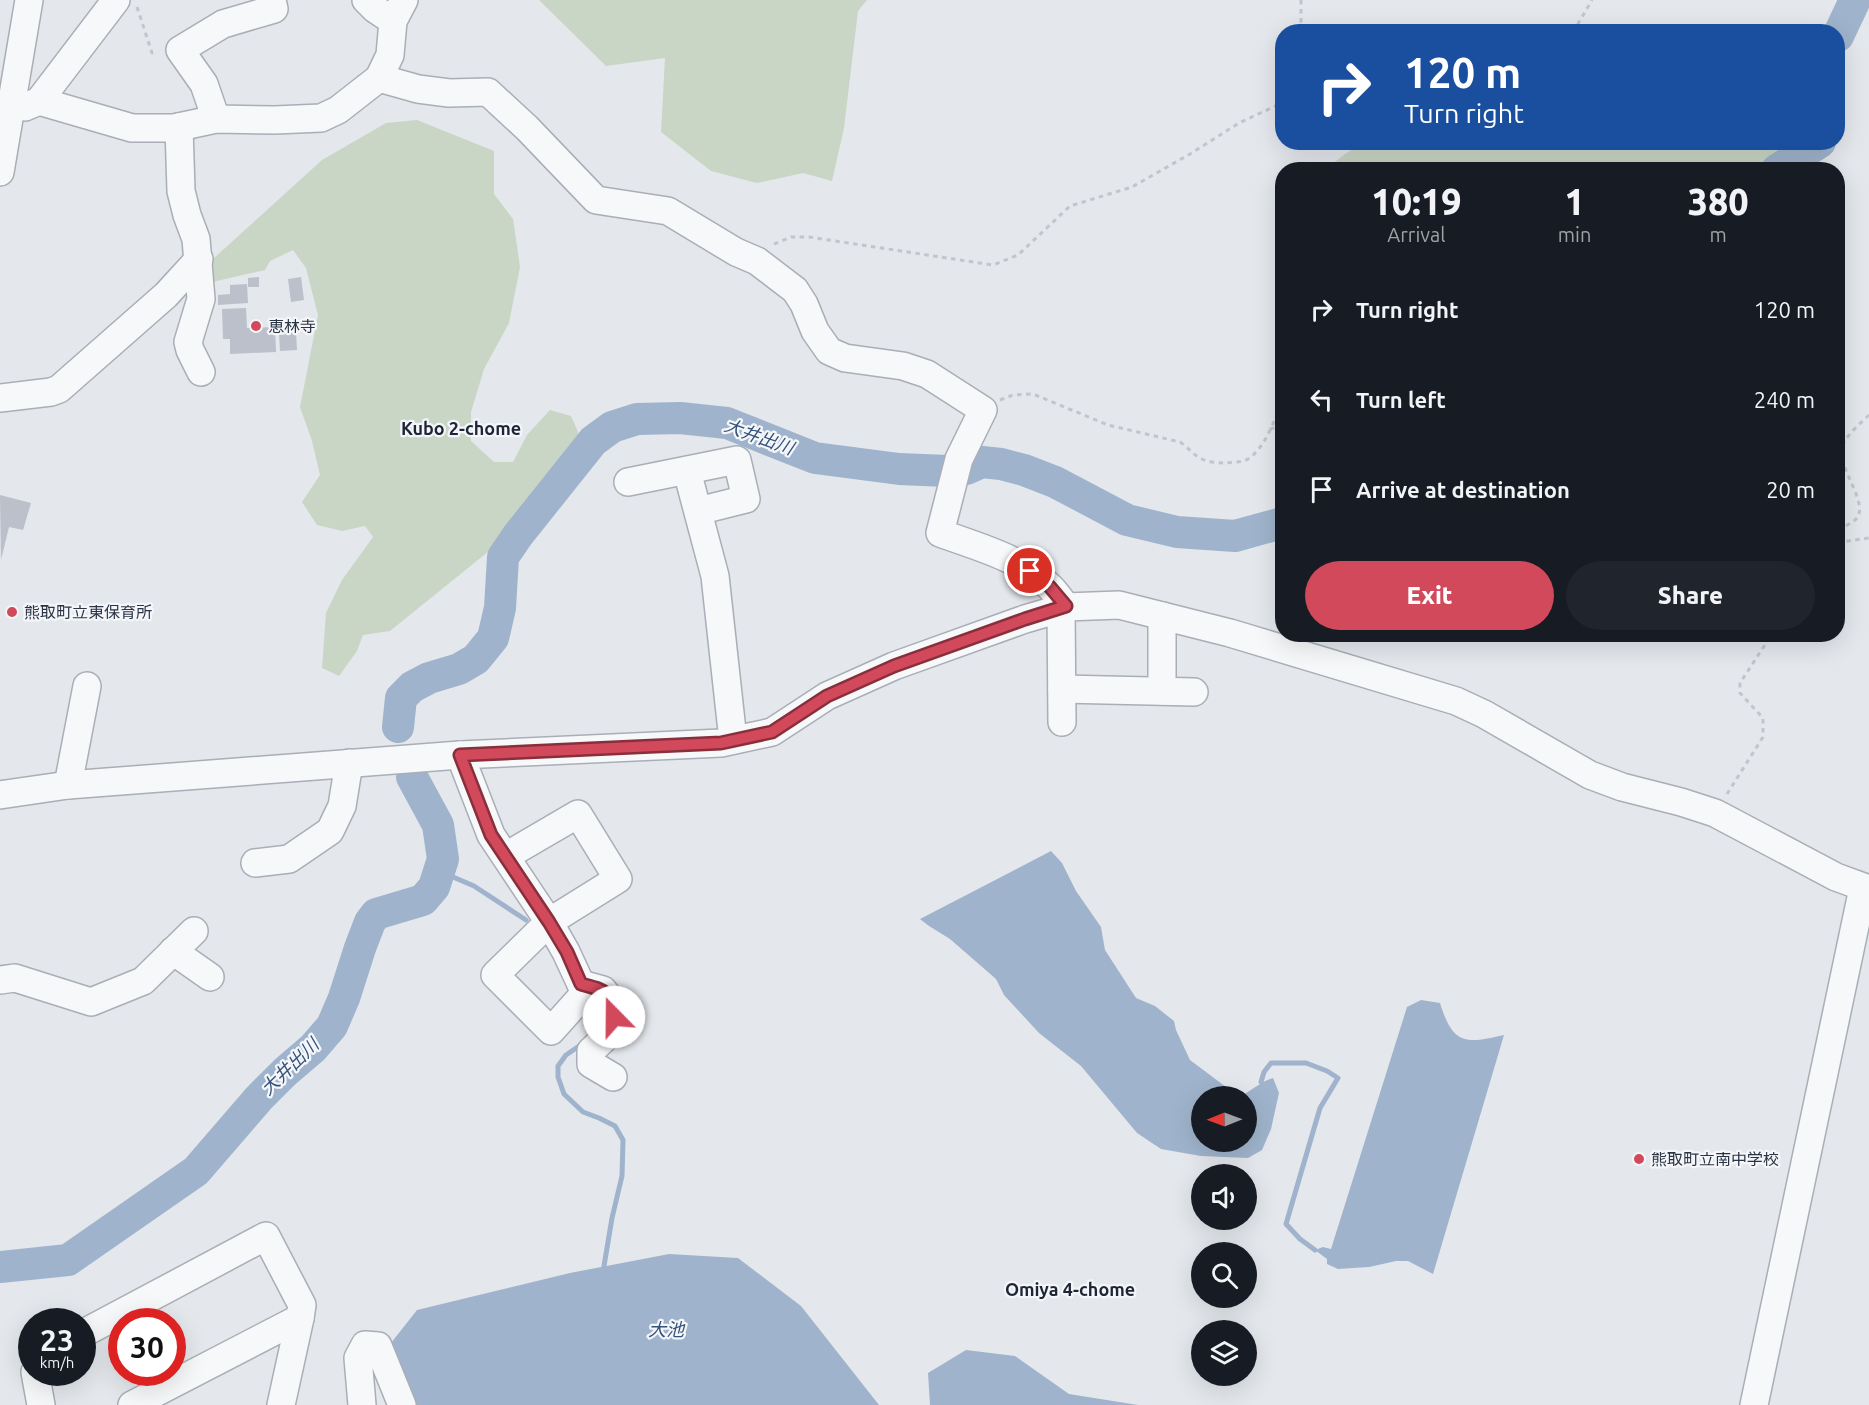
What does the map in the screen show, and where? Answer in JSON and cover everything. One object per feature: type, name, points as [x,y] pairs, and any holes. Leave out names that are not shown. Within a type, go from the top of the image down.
[{"type":"street","points":[[1,160],[5,113],[29,0]]},
{"type":"street","points":[[5,113],[39,101],[116,0]]},
{"type":"street","points":[[216,119],[204,84],[180,50],[223,24],[274,9],[272,0]]},
{"type":"street","points":[[39,101],[132,128],[179,127],[216,119],[321,118],[338,110],[379,78],[390,55],[398,10],[375,9],[366,0]]},
{"type":"street","points":[[379,78],[418,89],[449,93],[488,92],[527,128],[596,200],[668,212],[736,252],[757,261],[795,290],[804,304],[815,331],[829,351],[845,358],[903,366],[927,374],[983,410],[957,471],[940,533],[998,554],[1030,571],[1050,587],[1064,607],[1062,722]]},
{"type":"street","points":[[179,127],[181,191],[196,239],[201,299],[188,342],[201,372]]},
{"type":"street","points":[[0,398],[59,389],[166,295],[199,259]]},
{"type":"street","points":[[628,482],[737,460],[746,499],[698,511]]},
{"type":"street","points":[[687,471],[715,576],[733,740]]},
{"type":"street","points":[[0,795],[68,785],[349,763],[460,755],[721,743],[772,732],[827,696],[894,666],[1064,607],[1119,605],[1230,633],[1456,701],[1484,714],[1590,775],[1622,787],[1715,813],[1836,877],[1866,889],[1754,1405]]},
{"type":"street","points":[[1162,616],[1162,691]]},
{"type":"street","points":[[68,785],[87,686]]},
{"type":"street","points":[[1062,689],[1194,692]]},
{"type":"street","points":[[460,755],[491,835],[549,922],[567,952],[585,993],[551,1031],[495,975],[549,922],[618,879],[578,814],[506,856]]},
{"type":"street","points":[[255,863],[289,859],[330,831],[342,806],[349,763]]},
{"type":"street","points":[[0,980],[15,978],[91,1002],[143,981],[194,931]]},
{"type":"street","points":[[173,951],[210,977]]},
{"type":"street","points":[[581,984],[603,990],[610,999],[614,1017],[613,1030],[591,1051],[591,1064],[613,1077]]},
{"type":"street","points":[[96,1327],[266,1236],[302,1305],[281,1405]]},
{"type":"street","points":[[132,1405],[300,1318]]},
{"type":"street","points":[[362,1405],[358,1358],[365,1345],[378,1346],[402,1405]]},
{"type":"street","points":[[38,1386],[41,1405]]},
{"type":"path","points":[[135,0],[152,52],[180,50]]},
{"type":"path","points":[[1301,0],[1303,24]]},
{"type":"path","points":[[1578,24],[1592,0]]},
{"type":"path","points":[[757,261],[770,246],[790,237],[809,237],[993,265],[1018,255],[1070,206],[1132,187],[1239,123],[1275,105]]},
{"type":"path","points":[[983,410],[1013,395],[1033,394],[1108,425],[1180,442],[1194,455],[1204,460],[1220,463],[1239,462],[1250,458],[1264,440],[1275,416]]},
{"type":"path","points":[[1845,442],[1869,415]]},
{"type":"path","points":[[1270,429],[1275,428]]},
{"type":"path","points":[[1845,466],[1860,513],[1855,520],[1845,526]]},
{"type":"path","points":[[1845,541],[1869,538]]},
{"type":"path","points":[[1715,813],[1763,736],[1763,718],[1740,693],[1740,683],[1767,642]]},
{"type":"green space","points":[[539,0],[867,0],[858,11],[844,128],[832,181],[803,173],[757,183],[711,171],[661,132],[665,58],[606,66]]},
{"type":"green space","points":[[417,120],[494,151],[494,194],[513,219],[520,267],[509,323],[484,369],[471,412],[471,441],[494,462],[513,462],[527,435],[550,410],[571,416],[579,434],[559,468],[494,547],[390,631],[363,635],[357,651],[339,676],[322,668],[326,613],[342,580],[373,537],[365,526],[342,531],[317,525],[302,502],[320,475],[312,441],[300,407],[318,315],[306,268],[293,250],[270,261],[265,270],[208,283],[203,268],[322,160],[386,123]]},
{"type":"green space","points":[[1352,150],[1794,150],[1775,162],[1335,162]]},
{"type":"water","points":[[1051,851],[1062,863],[1076,891],[1101,927],[1105,950],[1136,998],[1155,1006],[1174,1021],[1190,1060],[1225,1086],[1191,1086],[1191,1152],[1257,1152],[1257,1086],[1273,1078],[1279,1093],[1271,1129],[1262,1150],[1248,1158],[1201,1156],[1161,1149],[1137,1133],[1081,1066],[1039,1033],[1004,995],[996,979],[950,939],[920,919]]},
{"type":"water","points":[[1421,1000],[1440,1003],[1450,1027],[1462,1038],[1479,1040],[1504,1035],[1433,1274],[1408,1261],[1338,1269],[1327,1264],[1327,1259],[1315,1250],[1323,1247],[1331,1249],[1407,1007]]},
{"type":"water","name":"大池","points":[[669,1254],[738,1258],[801,1306],[879,1405],[411,1405],[391,1343],[417,1310],[570,1273]]},
{"type":"water","points":[[966,1350],[1015,1356],[1069,1394],[1138,1405],[930,1405],[928,1373]]},
{"type":"building","points":[[259,277],[259,287],[248,287],[248,278]]},
{"type":"building","points":[[301,277],[304,300],[291,302],[288,279]]},
{"type":"building","points":[[247,284],[248,303],[218,305],[218,295],[230,294],[230,285]]},
{"type":"building","points":[[246,308],[247,328],[275,327],[276,352],[230,354],[230,339],[223,339],[222,309]]},
{"type":"building","points":[[296,332],[297,350],[280,351],[279,333]]},
{"type":"building","points":[[0,495],[31,503],[23,530],[9,527],[1,560]]},
{"type":"waterway","name":"大井出川","points":[[1844,24],[1855,0]]},
{"type":"waterway","name":"大井出川","points":[[1789,162],[1808,150]]},
{"type":"waterway","name":"大井出川","points":[[398,727],[401,698],[412,687],[429,678],[459,669],[476,659],[493,638],[500,608],[503,557],[518,535],[593,441],[612,427],[637,419],[680,418],[727,423],[815,458],[899,469],[947,471],[966,469],[982,462],[1001,464],[1055,482],[1127,520],[1177,532],[1235,536],[1275,525]]},
{"type":"waterway","name":"大井出川","points":[[0,1267],[68,1260],[196,1171],[259,1098],[313,1048],[332,1026],[370,922],[376,914],[423,900],[434,887],[443,859],[438,825],[412,777]]},
{"type":"waterway","points":[[439,871],[474,886],[526,920]]},
{"type":"waterway","points":[[585,1042],[566,1055],[558,1066],[558,1077],[564,1094],[583,1112],[615,1126],[623,1140],[622,1176],[604,1266]]},
{"type":"waterway","points":[[1261,1082],[1264,1072],[1271,1063],[1306,1063],[1338,1078],[1320,1108],[1286,1224],[1300,1239],[1315,1250]]},
{"type":"place","name":"恵林寺","points":[[256,326]]},
{"type":"place","name":"熊取町立東保育所","points":[[12,612]]},
{"type":"place","name":"熊取町立南中学校","points":[[1639,1159]]},
{"type":"district","name":"Kubo 2-chome","points":[[461,429]]},
{"type":"district","name":"Omiya 4-chome","points":[[1070,1290]]},
{"type":"route","points":[[614,1017],[610,999],[603,990],[581,984],[567,952],[549,922],[491,835],[460,755],[721,743],[772,732],[827,696],[894,666],[1066,606],[1050,587],[1030,571]]}]
